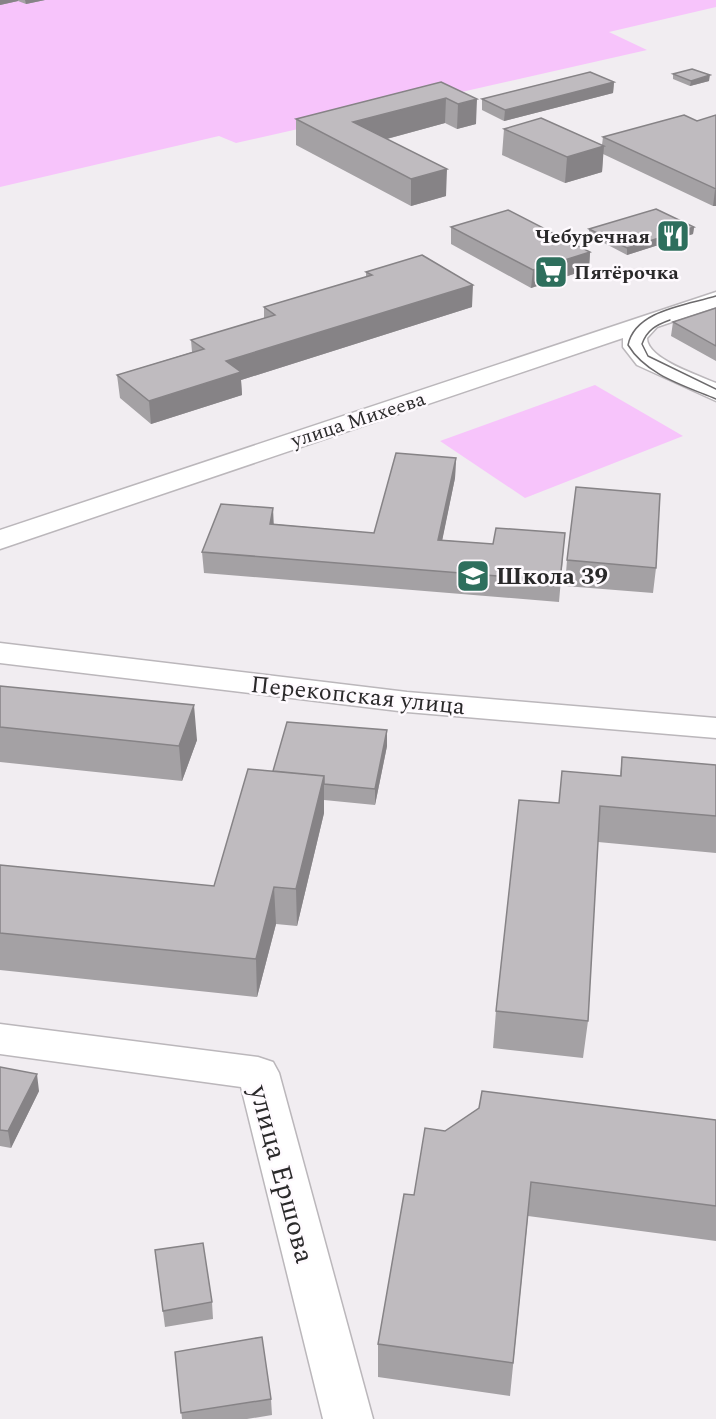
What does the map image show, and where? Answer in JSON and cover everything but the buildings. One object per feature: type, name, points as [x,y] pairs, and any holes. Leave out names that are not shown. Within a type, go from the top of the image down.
[{"type":"street","name":"улица Михеева","points":[[0,540],[716,299]]},
{"type":"street","points":[[648,322],[635,337],[638,354],[716,393]]},
{"type":"street","name":"Перекопская улица","points":[[0,653],[407,702],[716,728]]},
{"type":"street","name":"улица Ершова","points":[[0,1040],[258,1073],[348,1419]]},
{"type":"shaded area","points":[[0,0],[716,0],[716,7],[609,32],[647,50],[236,143],[219,136],[0,187]]},
{"type":"shaded area","points":[[595,385],[683,436],[525,498],[440,441]]},
{"type":"tram line","points":[[716,296],[677,306],[651,316],[633,333],[628,345],[645,364],[656,372],[716,399]]},
{"type":"tram line","points":[[670,320],[656,326],[647,335],[642,344],[648,356],[716,389]]},
{"type":"place","name":"Чебуречная","points":[[673,236]]},
{"type":"place","name":"Пятёрочка","points":[[551,272]]},
{"type":"place","name":"Школа 39","points":[[473,576]]}]
